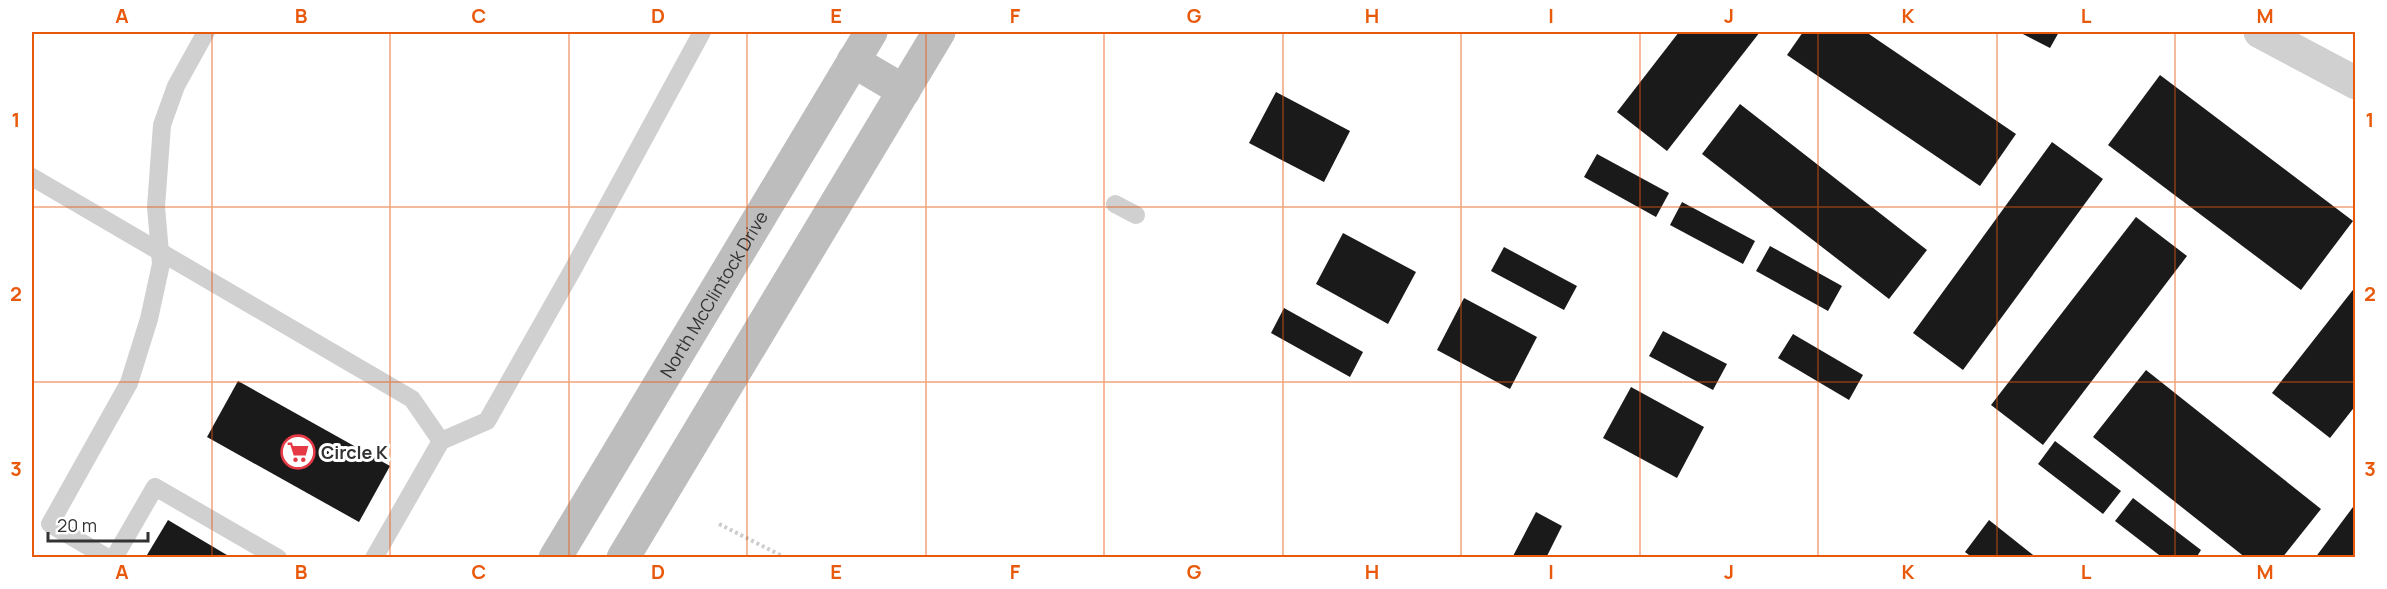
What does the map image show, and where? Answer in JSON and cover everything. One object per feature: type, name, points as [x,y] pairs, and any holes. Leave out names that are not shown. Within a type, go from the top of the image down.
[{"type":"main road","name":"North McClintock Drive","points":[[555,558],[871,32]]},
{"type":"main road","points":[[623,558],[939,32]]},
{"type":"main road","points":[[854,61],[904,91]]},
{"type":"street","points":[[2260,32],[2355,83]]},
{"type":"lane","points":[[108,558],[50,524],[129,383],[149,319],[161,264],[156,207],[162,125],[176,86],[206,32]]},
{"type":"lane","points":[[374,558],[441,441],[488,421],[702,32]]},
{"type":"lane","points":[[32,177],[412,399],[441,441]]},
{"type":"lane","points":[[1115,204],[1136,215]]},
{"type":"lane","points":[[114,558],[155,487],[278,558]]},
{"type":"path","points":[[719,524],[786,558]]},
{"type":"building","points":[[1679,32],[1760,32],[1667,151],[1617,112]]},
{"type":"building","points":[[1803,32],[1866,32],[2016,134],[1980,186],[1787,55]]},
{"type":"building","points":[[2019,32],[2059,32],[2050,48]]},
{"type":"building","points":[[2160,75],[2353,221],[2301,290],[2108,145]]},
{"type":"building","points":[[1276,92],[1350,131],[1324,182],[1249,143]]},
{"type":"building","points":[[1740,104],[1927,250],[1889,299],[1702,154]]},
{"type":"building","points":[[2052,142],[2103,179],[1963,370],[1913,333]]},
{"type":"building","points":[[1597,154],[1669,193],[1656,217],[1584,177]]},
{"type":"building","points":[[1682,202],[1755,241],[1743,264],[1670,225]]},
{"type":"building","points":[[2136,217],[2187,256],[2043,445],[1991,405]]},
{"type":"building","points":[[1343,233],[1416,272],[1388,324],[1316,284]]},
{"type":"building","points":[[1770,246],[1842,286],[1828,311],[1756,271]]},
{"type":"building","points":[[1504,247],[1577,286],[1564,310],[1491,271]]},
{"type":"building","points":[[2356,286],[2356,405],[2330,438],[2272,393]]},
{"type":"building","points":[[1464,298],[1537,337],[1510,389],[1437,350]]},
{"type":"building","points":[[1284,308],[1363,352],[1350,377],[1271,333]]},
{"type":"building","points":[[1663,331],[1727,364],[1713,390],[1649,356]]},
{"type":"building","points":[[1793,334],[1863,375],[1849,400],[1778,358]]},
{"type":"building","points":[[2146,370],[2321,509],[2282,558],[2246,558],[2093,437]]},
{"type":"building","name":"Circle K","points":[[238,381],[390,466],[359,522],[207,437]]},
{"type":"building","points":[[1631,387],[1704,427],[1677,478],[1603,438]]},
{"type":"building","points":[[2055,441],[2121,491],[2103,514],[2038,464]]},
{"type":"building","points":[[2133,498],[2201,550],[2196,558],[2163,558],[2115,521]]},
{"type":"building","points":[[2356,503],[2356,558],[2315,558]]},
{"type":"building","points":[[1536,512],[1562,526],[1546,558],[1512,558]]},
{"type":"building","points":[[168,520],[232,558],[152,558],[147,555]]},
{"type":"building","points":[[1989,520],[2037,558],[1973,558],[1965,552]]},
{"type":"place","name":"Circle K","points":[[298,452]]}]
